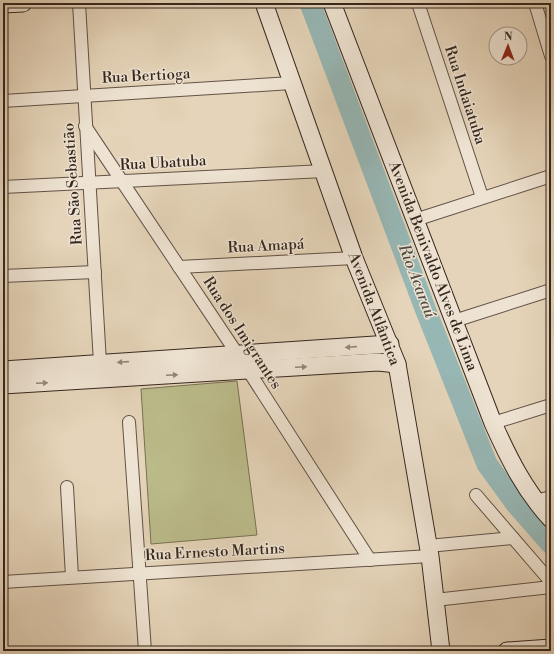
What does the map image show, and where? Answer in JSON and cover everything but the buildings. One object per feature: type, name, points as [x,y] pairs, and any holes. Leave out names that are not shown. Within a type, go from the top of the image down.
[{"type":"street","points":[[3,4],[23,3]]},
{"type":"street","name":"Rua São Sebastião","points":[[79,3],[83,96],[100,363]]},
{"type":"street","name":"Avenida Atlântica","points":[[264,3],[354,258],[398,364],[429,551],[441,651]]},
{"type":"street","name":"Avenida Benivaldo Alves de Lima","points":[[332,3],[493,423],[508,458],[535,501],[551,520]]},
{"type":"street","name":"Rua Indaiatuba","points":[[418,3],[482,197]]},
{"type":"street","points":[[535,3],[551,56]]},
{"type":"street","name":"Rua Bertioga","points":[[3,100],[292,83]]},
{"type":"street","name":"Rua dos Imigrantes","points":[[85,126],[238,354],[370,560]]},
{"type":"street","name":"Rua Ubatuba","points":[[3,187],[324,171]]},
{"type":"street","points":[[416,220],[482,197],[551,176]]},
{"type":"street","name":"Rua Amapá","points":[[179,267],[354,258]]},
{"type":"street","points":[[3,276],[95,272]]},
{"type":"street","points":[[454,321],[551,290]]},
{"type":"street","points":[[3,370],[390,344]]},
{"type":"street","points":[[3,385],[378,362],[398,364]]},
{"type":"street","points":[[493,423],[551,405]]},
{"type":"street","points":[[129,422],[145,651]]},
{"type":"street","points":[[67,487],[72,577]]},
{"type":"street","points":[[476,495],[551,582]]},
{"type":"street","points":[[535,501],[551,497]]},
{"type":"street","name":"Rua Ernesto Martins","points":[[3,582],[370,560],[513,538]]},
{"type":"street","points":[[435,600],[551,587]]},
{"type":"street","points":[[507,651],[551,648]]},
{"type":"green space","points":[[237,381],[257,535],[151,544],[141,389]]},
{"type":"waterway","name":"Rio Acaraú","points":[[310,3],[426,311],[487,464],[516,504],[551,544]]}]
